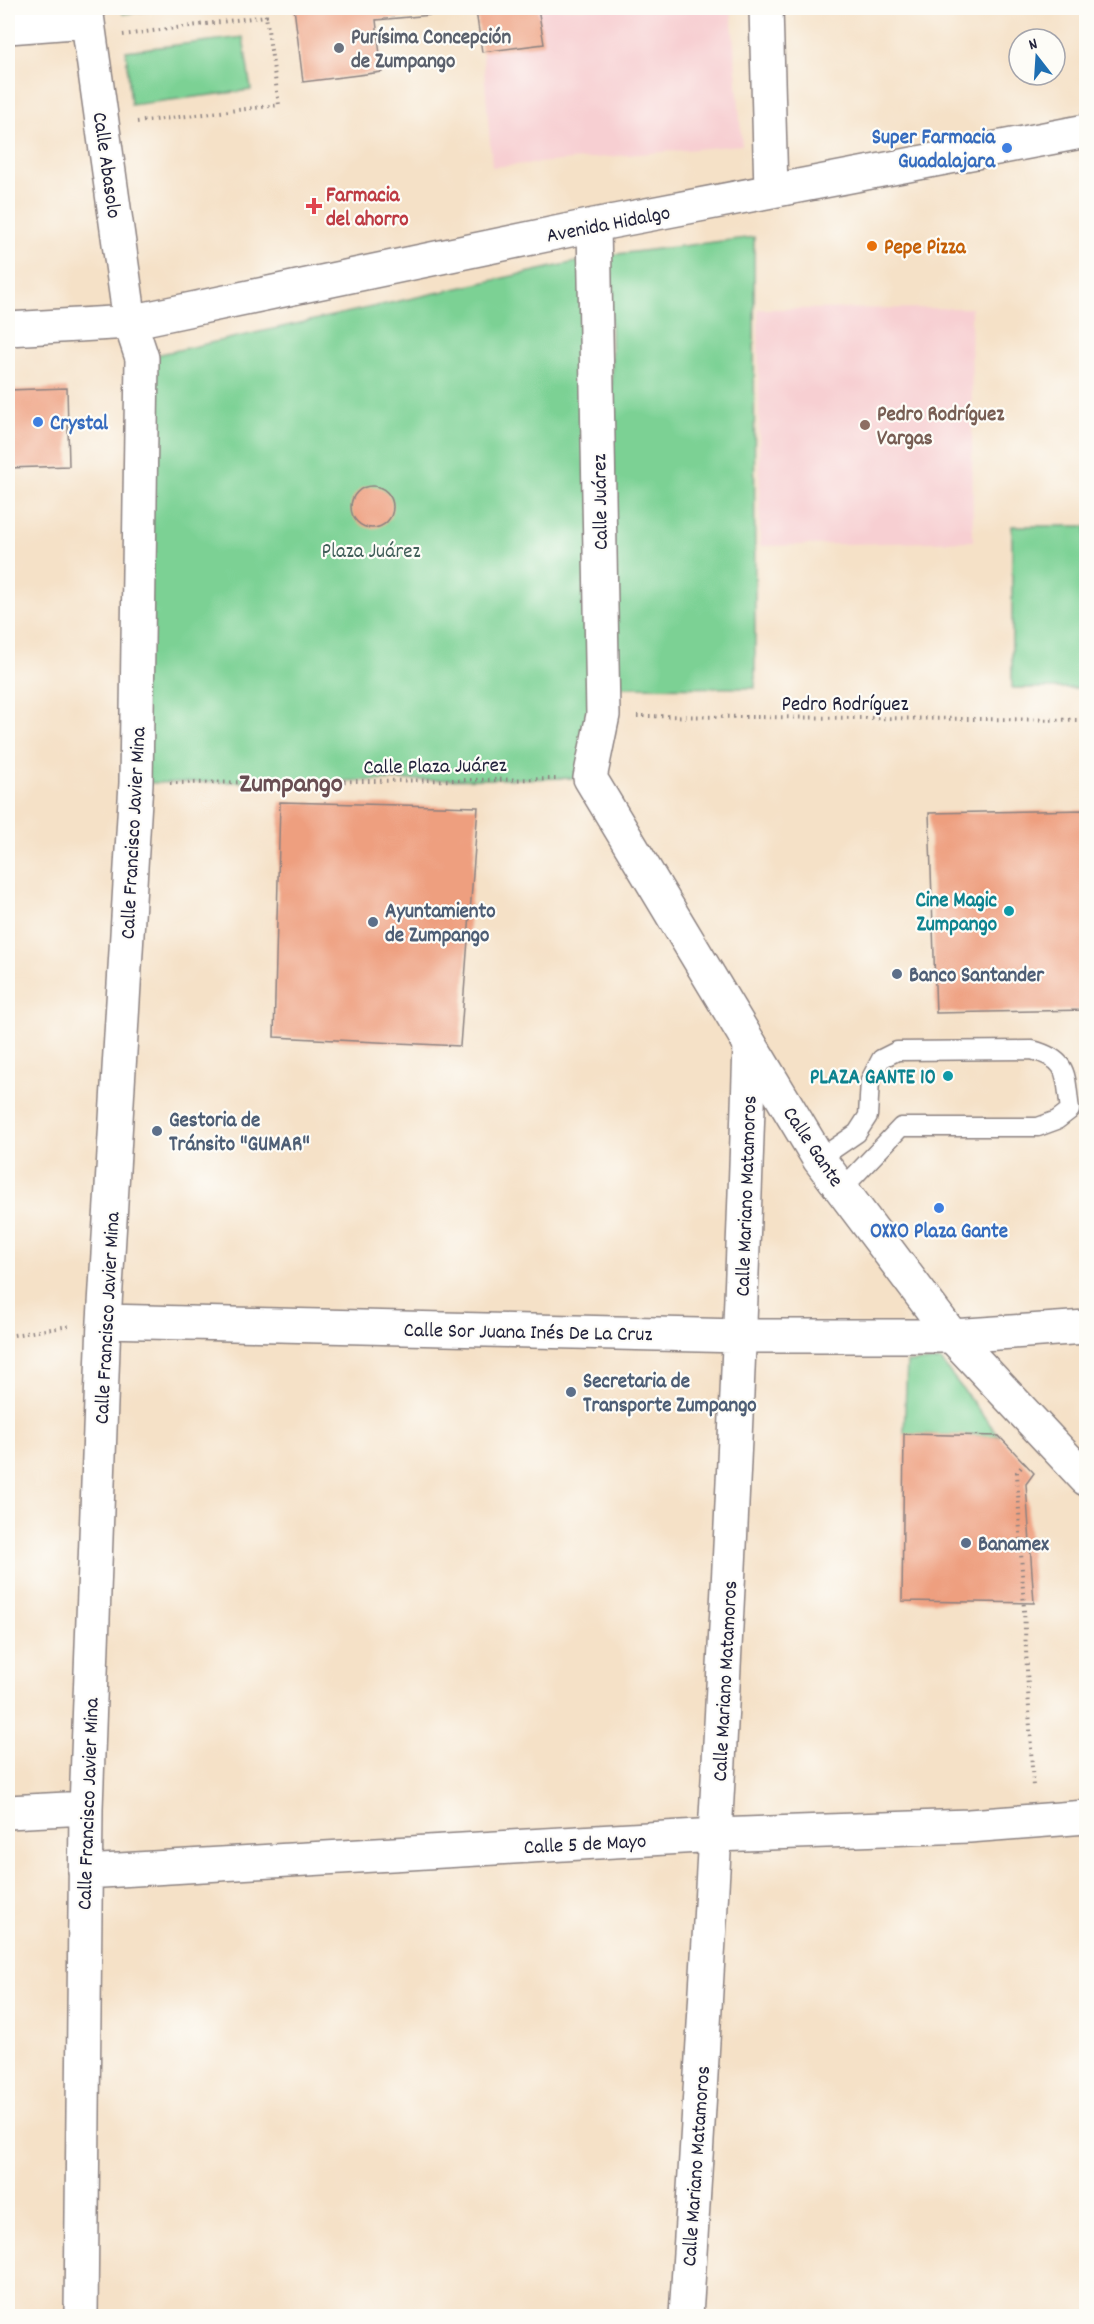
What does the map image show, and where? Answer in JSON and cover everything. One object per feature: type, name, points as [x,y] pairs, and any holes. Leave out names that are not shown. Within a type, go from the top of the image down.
[{"type":"street","points":[[766,8],[771,190]]},
{"type":"street","points":[[8,27],[87,14]]},
{"type":"street","name":"Calle Abasolo","points":[[87,14],[130,322]]},
{"type":"street","name":"Avenida Hidalgo","points":[[8,328],[130,322],[594,225],[1086,131]]},
{"type":"street","name":"Calle Juárez","points":[[590,778],[603,716],[594,225]]},
{"type":"street","name":"Calle Francisco Javier Mina","points":[[81,2316],[86,1808],[104,1321],[136,783],[142,358],[130,322]]},
{"type":"street","name":"Calle Gante","points":[[590,778],[819,1159],[952,1336],[1086,1479]]},
{"type":"street","name":"Calle Mariano Matamoros","points":[[686,2316],[716,1835],[741,1336],[750,1045]]},
{"type":"street","name":"Calle Sor Juana Inés De La Cruz","points":[[104,1321],[741,1336],[952,1336],[1086,1327]]},
{"type":"street","points":[[8,1812],[86,1808]]},
{"type":"street","name":"Calle 5 de Mayo","points":[[85,1872],[716,1835],[969,1826],[1086,1817]]},
{"type":"lane","points":[[819,1159],[857,1133],[868,1116],[870,1080],[880,1059],[897,1051],[1032,1050],[1052,1055],[1065,1072],[1070,1110],[1057,1120],[1038,1127],[901,1127],[842,1189]]},
{"type":"path","points":[[125,124],[279,105],[265,8]]},
{"type":"path","points":[[116,36],[266,16]]},
{"type":"path","name":"Pedro Rodríguez","points":[[603,716],[1086,720]]},
{"type":"path","name":"Calle Plaza Juárez","points":[[136,783],[590,778]]},
{"type":"path","points":[[8,1336],[104,1321]]},
{"type":"path","points":[[1033,1792],[1017,1472],[1046,1436]]},
{"type":"shaded area","points":[[479,8],[731,8],[742,145],[492,167]]},
{"type":"shaded area","name":"Pedro Rodríguez Vargas","points":[[971,308],[973,541],[760,546],[758,309]]},
{"type":"green space","points":[[122,8],[166,8],[123,14]]},
{"type":"green space","points":[[243,37],[251,90],[131,105],[126,51]]},
{"type":"green space","points":[[754,237],[755,688],[616,687],[610,255]]},
{"type":"green space","name":"Plaza Juárez","points":[[594,258],[590,778],[136,783],[142,358]]},
{"type":"green space","points":[[1012,526],[1086,526],[1086,688],[1012,688]]},
{"type":"green space","points":[[941,1361],[999,1436],[904,1434],[907,1362]]},
{"type":"building","name":"Purísima Concepción de Zumpango","points":[[294,8],[538,8],[544,44],[482,52],[476,11],[376,20],[382,72],[303,82]]},
{"type":"building","name":"Crystal","points":[[67,388],[69,466],[8,468],[8,390]]},
{"type":"building","points":[[372,486],[387,492],[393,507],[387,522],[372,528],[357,522],[351,507],[357,492]]},
{"type":"building","name":"Ayuntamiento de Zumpango","points":[[280,802],[478,807],[460,1046],[274,1037]]},
{"type":"building","name":"Cine Magic Zumpango","points":[[1086,810],[1086,1010],[936,1013],[929,813]]},
{"type":"building","name":"Banamex","points":[[904,1434],[999,1436],[1034,1473],[1026,1484],[1034,1603],[902,1601]]},
{"type":"place","name":"Purísima Concepción de Zumpango","points":[[339,48]]},
{"type":"place","name":"Super Farmacia Guadalajara","points":[[1007,148]]},
{"type":"place","name":"Farmacia del ahorro","points":[[314,206]]},
{"type":"place","name":"Pepe Pizza","points":[[872,246]]},
{"type":"place","name":"Crystal","points":[[38,422]]},
{"type":"place","name":"Pedro Rodríguez Vargas","points":[[865,425]]},
{"type":"place","name":"Cine Magic Zumpango","points":[[1009,911]]},
{"type":"place","name":"Ayuntamiento de Zumpango","points":[[373,922]]},
{"type":"place","name":"Banco Santander","points":[[897,974]]},
{"type":"place","name":"PLAZA GANTE 10","points":[[948,1076]]},
{"type":"place","name":"Gestoria de Tránsito \"GUMAR\"","points":[[157,1131]]},
{"type":"place","name":"OXXO Plaza Gante","points":[[939,1208]]},
{"type":"place","name":"Secretaria de Transporte Zumpango","points":[[571,1392]]},
{"type":"place","name":"Banamex","points":[[966,1543]]},
{"type":"district","name":"Zumpango","points":[[291,782]]}]
